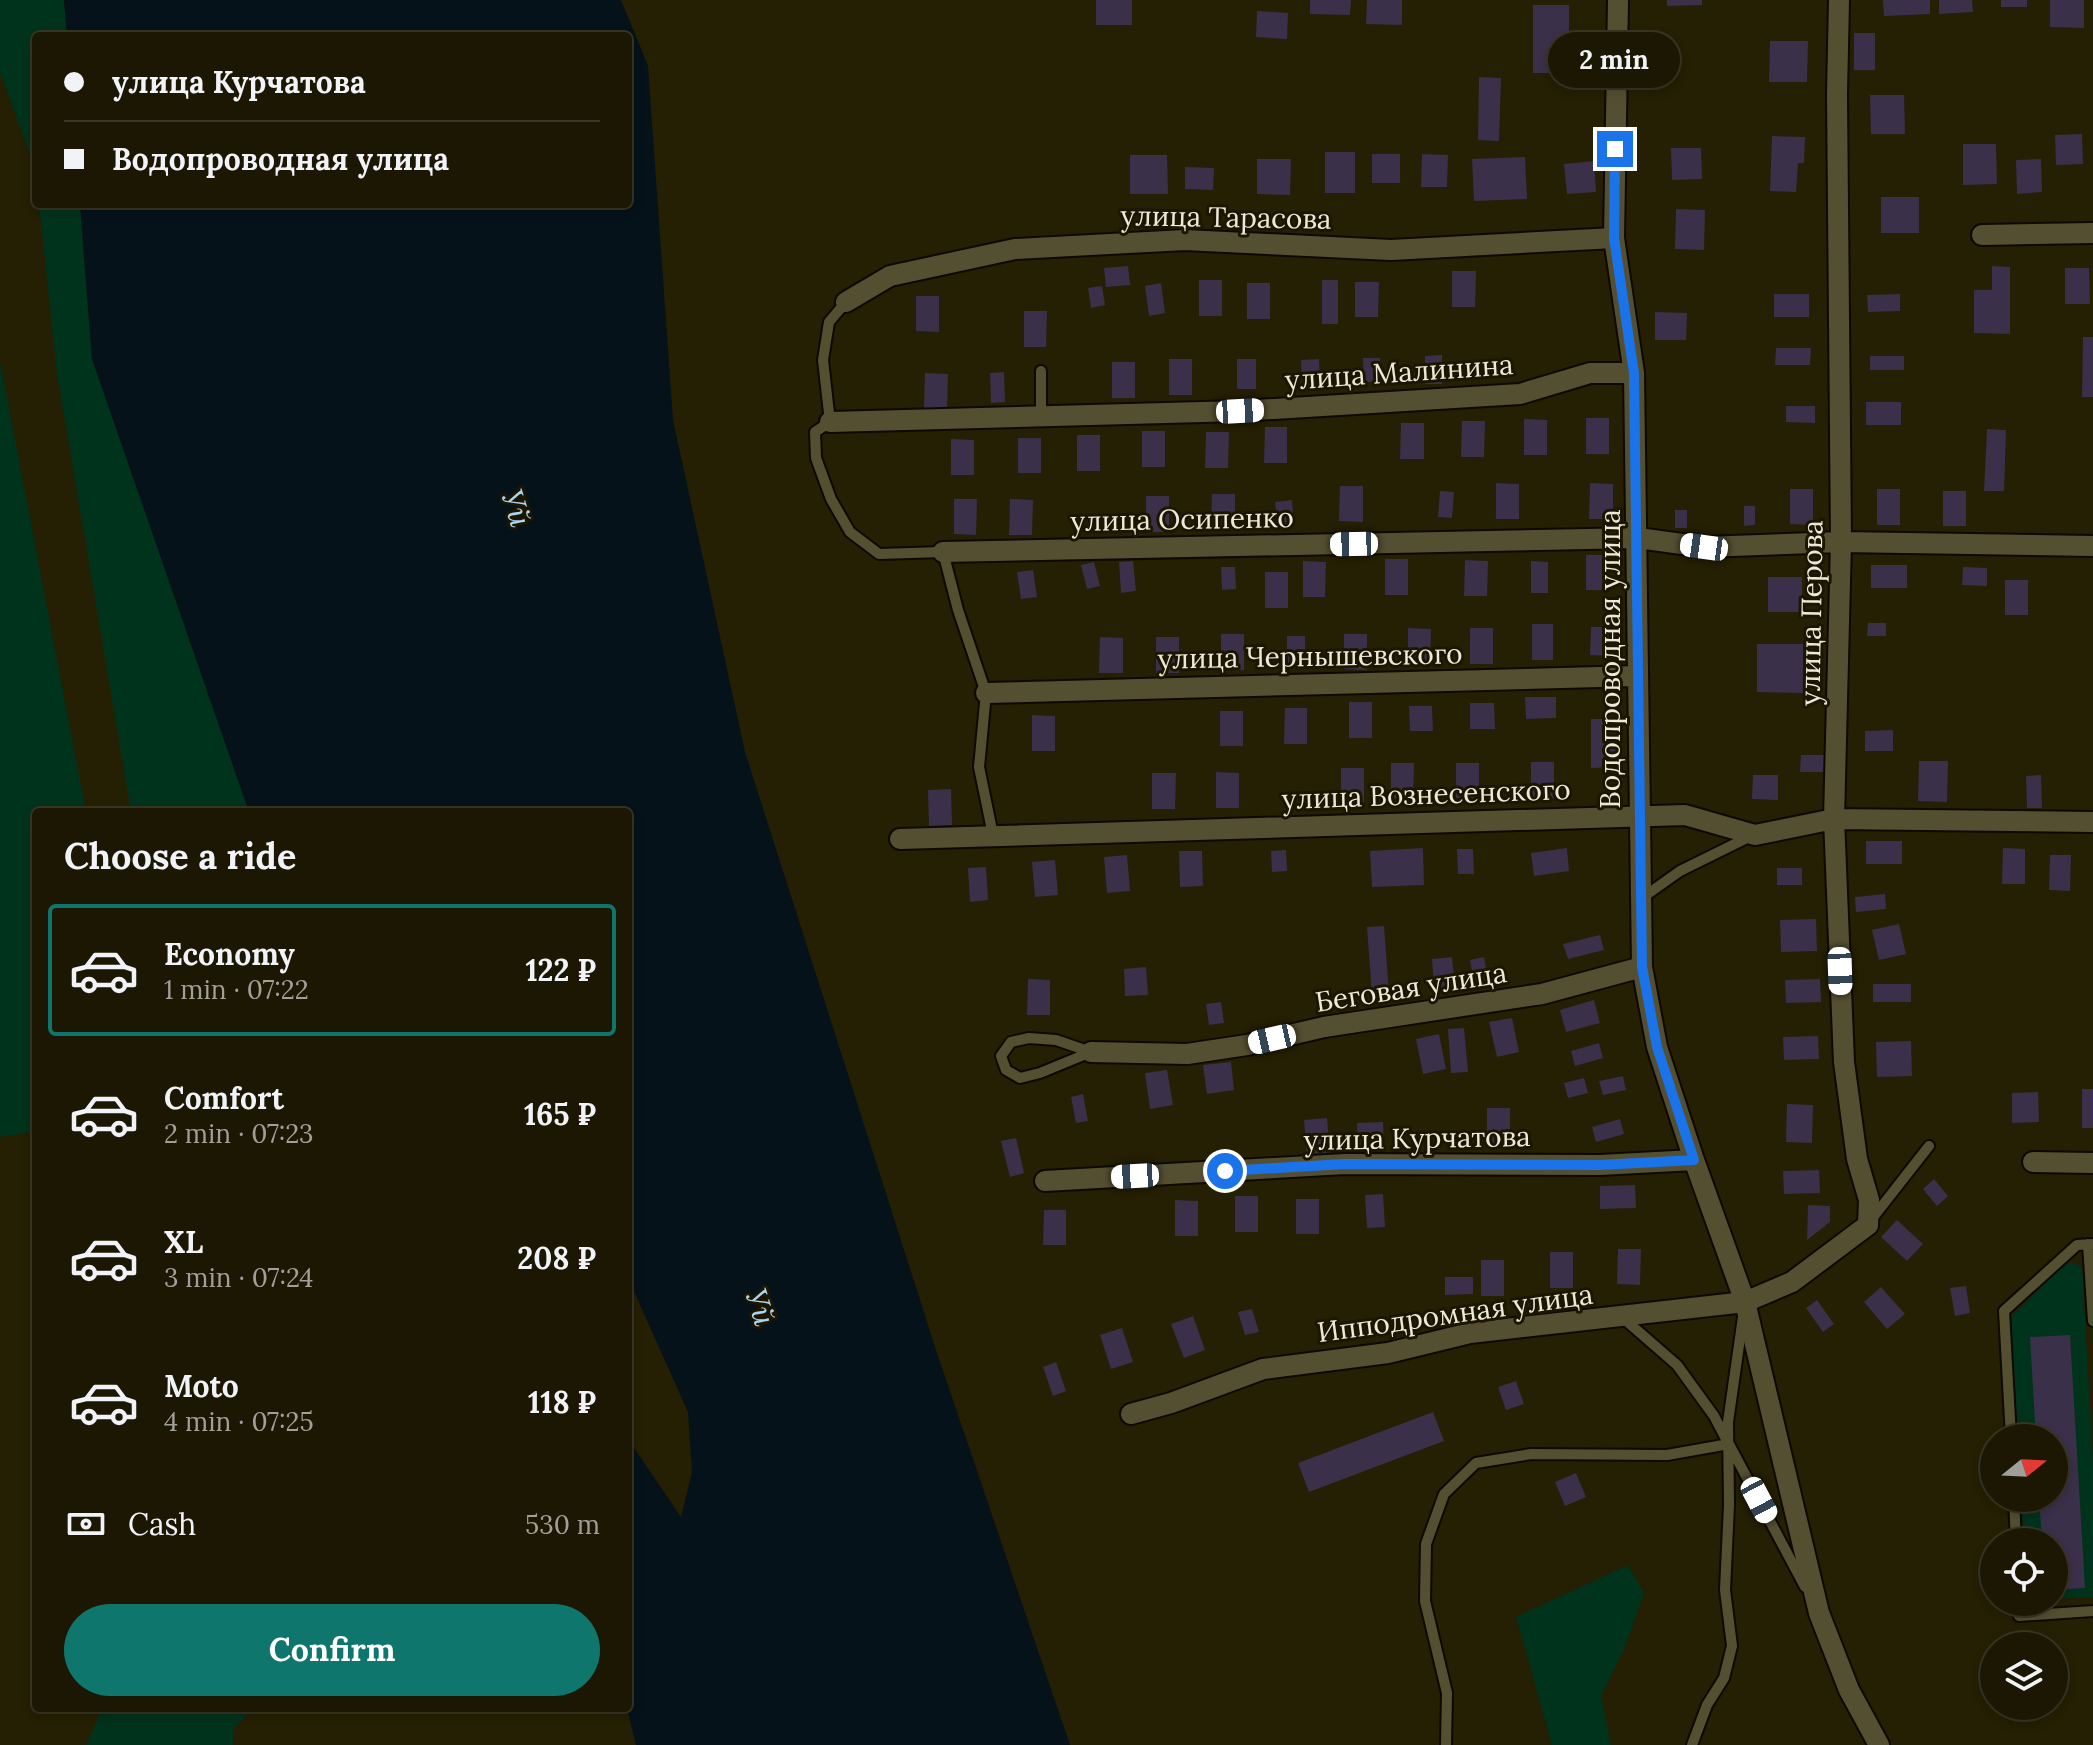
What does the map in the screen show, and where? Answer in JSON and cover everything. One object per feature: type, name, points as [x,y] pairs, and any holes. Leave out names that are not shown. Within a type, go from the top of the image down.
[{"type":"street","name":"Водопроводная улица","points":[[1618,0],[1614,238],[1634,373],[1642,967],[1657,1047],[1745,1302],[1819,1613],[1849,1690],[1879,1745]]},
{"type":"street","name":"улица Перова","points":[[1839,0],[1837,109],[1841,542],[1834,819],[1844,1062],[1857,1159],[1869,1200],[1868,1225]]},
{"type":"street","points":[[1982,235],[2093,233]]},
{"type":"street","name":"улица Тарасова","points":[[846,302],[890,276],[1015,249],[1185,240],[1391,250],[1614,238]]},
{"type":"street","name":"улица Малинина","points":[[830,422],[1240,411],[1520,394],[1590,373],[1634,373]]},
{"type":"street","name":"улица Осипенко","points":[[943,552],[1638,538],[1704,547],[1841,542],[2093,546]]},
{"type":"street","name":"улица Чернышевского","points":[[986,693],[1637,676]]},
{"type":"street","name":"улица Вознесенского","points":[[900,839],[1639,815],[1685,815],[1755,835],[1834,819],[2093,822]]},
{"type":"street","name":"Беговая улица","points":[[1091,1052],[1202,1052],[1324,1027],[1542,994],[1642,967]]},
{"type":"street","name":"улица Курчатова","points":[[1045,1181],[1345,1164],[1600,1165],[1694,1160]]},
{"type":"street","points":[[2033,1162],[2093,1163]]},
{"type":"street","name":"Ипподромная улица","points":[[1131,1414],[1171,1403],[1263,1369],[1388,1353],[1470,1333],[1745,1302],[1792,1282],[1868,1225]]},
{"type":"lane","points":[[846,302],[829,322],[823,360],[830,422],[815,432],[816,458],[831,499],[850,532],[879,554],[943,552],[958,610],[986,693],[979,767],[993,835]]},
{"type":"lane","points":[[1041,371],[1041,416]]},
{"type":"lane","points":[[1641,899],[1680,871],[1755,835]]},
{"type":"lane","points":[[1029,1038],[1056,1040],[1091,1052],[1020,1078],[1006,1070],[1001,1056],[1011,1042],[1029,1038]]},
{"type":"lane","points":[[1868,1225],[1929,1146]]},
{"type":"lane","points":[[2010,1424],[2004,1311],[2077,1245],[2090,1244],[2093,1321]]},
{"type":"lane","points":[[1692,1745],[1707,1705],[1724,1678],[1732,1646],[1725,1590],[1728,1422],[1745,1302]]},
{"type":"lane","points":[[1622,1317],[1677,1365],[1714,1416],[1819,1613]]},
{"type":"lane","points":[[1446,1745],[1447,1693],[1425,1601],[1426,1544],[1444,1494],[1476,1463],[1531,1454],[1667,1455],[1729,1444]]},
{"type":"lane","points":[[2068,1613],[2093,1611]]},
{"type":"green space","points":[[0,0],[64,0],[67,32],[32,32],[32,161],[0,72]]},
{"type":"green space","points":[[39,208],[80,208],[92,359],[248,808],[130,808],[57,374]]},
{"type":"green space","points":[[0,361],[85,808],[32,808],[32,1132],[0,1137]]},
{"type":"green space","points":[[2067,1262],[2082,1266],[2093,1461],[2093,1597],[2068,1598],[2068,1528],[2023,1528],[2022,1512],[2068,1512],[2068,1424],[2017,1424],[2011,1317]]},
{"type":"green space","points":[[1628,1565],[1644,1593],[1624,1649],[1601,1696],[1611,1745],[1552,1745],[1516,1617]]},
{"type":"green space","points":[[100,1712],[249,1712],[234,1729],[233,1745],[86,1745]]},
{"type":"water","name":"Уй","points":[[64,0],[621,0],[648,66],[673,420],[745,752],[936,1350],[1070,1745],[636,1745],[628,1712],[632,1712],[632,1445],[681,1517],[692,1472],[688,1412],[632,1287],[632,808],[248,808],[92,359],[80,208],[632,208],[632,32],[67,32]]},
{"type":"building","points":[[1096,0],[1132,0],[1132,25],[1096,25]]},
{"type":"building","points":[[1310,0],[1351,0],[1350,15],[1310,14]]},
{"type":"building","points":[[1367,0],[1402,0],[1402,25],[1366,24]]},
{"type":"building","points":[[1667,0],[1702,0],[1702,5],[1667,6]]},
{"type":"building","points":[[1883,0],[1930,0],[1930,14],[1884,16]]},
{"type":"building","points":[[1939,0],[1972,0],[1973,12],[1939,14]]},
{"type":"building","points":[[2001,0],[2027,0],[2027,7],[2001,7]]},
{"type":"building","points":[[2050,0],[2084,0],[2084,28],[2050,27]]},
{"type":"building","points":[[1533,5],[1569,5],[1569,73],[1533,73]]},
{"type":"building","points":[[1257,11],[1288,13],[1287,39],[1256,37]]},
{"type":"building","points":[[1854,33],[1875,33],[1875,70],[1854,70]]},
{"type":"building","points":[[1770,41],[1808,41],[1807,82],[1769,82]]},
{"type":"building","points":[[1479,77],[1501,78],[1499,141],[1478,140]]},
{"type":"building","points":[[1870,95],[1904,95],[1905,134],[1871,134]]},
{"type":"building","points":[[2082,134],[2083,164],[2056,165],[2055,135]]},
{"type":"building","points":[[1772,136],[1805,137],[1804,163],[1798,163],[1796,192],[1770,191]]},
{"type":"building","points":[[1963,144],[1996,144],[1997,184],[1963,185]]},
{"type":"building","points":[[1671,148],[1701,148],[1702,179],[1672,180]]},
{"type":"building","points":[[1325,152],[1355,152],[1355,193],[1325,193]]},
{"type":"building","points":[[1372,154],[1400,154],[1400,183],[1372,183]]},
{"type":"building","points":[[1422,154],[1448,155],[1447,187],[1421,187]]},
{"type":"building","points":[[1130,155],[1167,155],[1168,194],[1130,194]]},
{"type":"building","points":[[1525,157],[1527,199],[1474,201],[1472,159]]},
{"type":"building","points":[[1257,159],[1291,159],[1290,195],[1257,194]]},
{"type":"building","points":[[2041,159],[2042,192],[2017,194],[2016,160]]},
{"type":"building","points":[[1594,161],[1596,192],[1567,194],[1564,164]]},
{"type":"building","points":[[1185,167],[1214,168],[1213,190],[1185,189]]},
{"type":"building","points":[[1881,197],[1919,197],[1919,233],[1881,233]]},
{"type":"building","points":[[1676,209],[1705,210],[1704,250],[1675,249]]},
{"type":"building","points":[[1128,266],[1130,285],[1106,287],[1104,268]]},
{"type":"building","points":[[1992,266],[2010,267],[2010,334],[1974,333],[1974,290],[1992,290]]},
{"type":"building","points":[[2065,268],[2089,268],[2090,304],[2065,304]]},
{"type":"building","points":[[1452,271],[1476,271],[1475,307],[1452,307]]},
{"type":"building","points":[[1199,280],[1222,280],[1222,316],[1199,316]]},
{"type":"building","points":[[1322,280],[1338,280],[1338,324],[1322,324]]},
{"type":"building","points":[[1355,282],[1379,282],[1378,317],[1355,317]]},
{"type":"building","points":[[1161,283],[1165,313],[1149,316],[1145,286]]},
{"type":"building","points":[[1247,283],[1270,283],[1270,319],[1247,319]]},
{"type":"building","points":[[1102,286],[1105,305],[1091,308],[1088,288]]},
{"type":"building","points":[[1774,294],[1809,294],[1809,317],[1774,317]]},
{"type":"building","points":[[1900,294],[1900,311],[1868,312],[1867,295]]},
{"type":"building","points":[[916,296],[939,296],[939,332],[916,331]]},
{"type":"building","points":[[1024,311],[1047,311],[1046,347],[1024,347]]},
{"type":"building","points":[[1655,312],[1687,313],[1686,340],[1655,340]]},
{"type":"building","points":[[2083,337],[2093,337],[2093,397],[2082,397]]},
{"type":"building","points":[[1776,348],[1811,348],[1810,365],[1775,365]]},
{"type":"building","points":[[1442,355],[1442,384],[1425,384],[1425,356]]},
{"type":"building","points":[[1870,356],[1904,356],[1904,370],[1870,370]]},
{"type":"building","points":[[1363,358],[1380,358],[1381,382],[1364,382]]},
{"type":"building","points":[[1169,359],[1192,359],[1192,395],[1169,395]]},
{"type":"building","points":[[1237,359],[1256,359],[1256,389],[1237,389]]},
{"type":"building","points":[[1319,359],[1320,385],[1302,386],[1301,360]]},
{"type":"building","points":[[1112,362],[1135,362],[1135,398],[1112,398]]},
{"type":"building","points":[[1004,372],[1005,402],[991,403],[990,373]]},
{"type":"building","points":[[925,373],[948,374],[947,409],[924,409]]},
{"type":"building","points":[[1866,402],[1901,402],[1901,425],[1866,425]]},
{"type":"building","points":[[1786,406],[1815,406],[1815,423],[1786,422]]},
{"type":"building","points":[[1586,418],[1609,418],[1609,454],[1586,454]]},
{"type":"building","points":[[1524,419],[1547,420],[1547,455],[1524,455]]},
{"type":"building","points":[[1462,421],[1485,421],[1484,457],[1461,457]]},
{"type":"building","points":[[1401,423],[1424,423],[1424,459],[1400,459]]},
{"type":"building","points":[[1265,427],[1287,427],[1287,463],[1264,463]]},
{"type":"building","points":[[1987,429],[2006,430],[2004,491],[1984,491]]},
{"type":"building","points":[[1142,431],[1165,431],[1165,467],[1142,467]]},
{"type":"building","points":[[1206,432],[1229,432],[1228,468],[1205,468]]},
{"type":"building","points":[[1077,435],[1100,435],[1100,471],[1077,471]]},
{"type":"building","points":[[1018,438],[1041,438],[1041,473],[1018,473]]},
{"type":"building","points":[[951,439],[974,440],[974,475],[951,475]]},
{"type":"building","points":[[1496,483],[1519,484],[1519,519],[1496,519]]},
{"type":"building","points":[[1590,483],[1613,484],[1613,519],[1589,519]]},
{"type":"building","points":[[1340,486],[1363,486],[1363,522],[1339,521]]},
{"type":"building","points":[[1790,489],[1813,489],[1813,525],[1790,524]]},
{"type":"building","points":[[1877,489],[1900,489],[1900,525],[1877,525]]},
{"type":"building","points":[[1440,491],[1454,492],[1452,518],[1438,517]]},
{"type":"building","points":[[1943,491],[1966,491],[1966,526],[1943,526]]},
{"type":"building","points":[[1212,494],[1235,494],[1235,530],[1211,530]]},
{"type":"building","points":[[1146,496],[1169,496],[1169,532],[1146,532]]},
{"type":"building","points":[[954,499],[977,499],[976,535],[954,534]]},
{"type":"building","points":[[1010,499],[1033,500],[1032,535],[1009,535]]},
{"type":"building","points":[[1292,500],[1294,525],[1278,527],[1275,502]]},
{"type":"building","points":[[1744,506],[1755,506],[1755,525],[1744,526]]},
{"type":"building","points":[[1675,510],[1687,510],[1687,528],[1675,528]]},
{"type":"building","points":[[1586,555],[1609,555],[1609,590],[1586,590]]},
{"type":"building","points":[[1385,559],[1408,559],[1408,595],[1385,595]]},
{"type":"building","points":[[1465,560],[1488,561],[1487,596],[1464,596]]},
{"type":"building","points":[[1133,561],[1136,591],[1121,593],[1119,562]]},
{"type":"building","points":[[1303,561],[1326,562],[1325,597],[1303,597]]},
{"type":"building","points":[[1531,561],[1548,562],[1548,593],[1531,593]]},
{"type":"building","points":[[1094,562],[1100,586],[1087,589],[1081,565]]},
{"type":"building","points":[[1871,565],[1907,565],[1907,588],[1871,588]]},
{"type":"building","points":[[1221,567],[1235,567],[1236,589],[1222,590]]},
{"type":"building","points":[[1963,567],[1987,568],[1987,586],[1962,585]]},
{"type":"building","points":[[1033,570],[1037,597],[1021,599],[1017,572]]},
{"type":"building","points":[[1265,572],[1288,572],[1288,608],[1265,608]]},
{"type":"building","points":[[1768,577],[1802,577],[1802,612],[1768,612]]},
{"type":"building","points":[[2005,580],[2028,580],[2028,615],[2005,615]]},
{"type":"building","points":[[1868,623],[1886,623],[1886,636],[1867,636]]},
{"type":"building","points":[[1532,624],[1553,624],[1553,660],[1532,660]]},
{"type":"building","points":[[1591,627],[1614,627],[1613,656],[1590,655]]},
{"type":"building","points":[[1408,628],[1431,629],[1430,664],[1408,664]]},
{"type":"building","points":[[1470,628],[1493,628],[1493,664],[1470,664]]},
{"type":"building","points":[[1221,634],[1244,634],[1244,670],[1221,670]]},
{"type":"building","points":[[1344,634],[1367,634],[1367,670],[1344,669]]},
{"type":"building","points":[[1287,636],[1305,636],[1305,666],[1287,666]]},
{"type":"building","points":[[1100,637],[1123,638],[1123,673],[1099,673]]},
{"type":"building","points":[[1156,637],[1179,637],[1179,673],[1156,673]]},
{"type":"building","points":[[1757,644],[1803,644],[1804,693],[1757,692]]},
{"type":"building","points":[[1525,697],[1556,697],[1556,718],[1526,719]]},
{"type":"building","points":[[1349,702],[1372,702],[1372,738],[1349,738]]},
{"type":"building","points":[[1470,703],[1494,703],[1495,729],[1470,729]]},
{"type":"building","points":[[1409,706],[1432,706],[1433,731],[1410,731]]},
{"type":"building","points":[[1285,708],[1307,708],[1307,744],[1284,744]]},
{"type":"building","points":[[1220,711],[1243,711],[1243,746],[1220,746]]},
{"type":"building","points":[[1032,715],[1055,716],[1055,751],[1032,751]]},
{"type":"building","points":[[1591,719],[1616,719],[1616,767],[1591,768]]},
{"type":"building","points":[[1893,730],[1893,751],[1865,751],[1865,731]]},
{"type":"building","points":[[1801,755],[1824,755],[1824,772],[1800,772]]},
{"type":"building","points":[[1919,761],[1948,761],[1947,802],[1918,801]]},
{"type":"building","points":[[1531,762],[1554,762],[1554,798],[1531,798]]},
{"type":"building","points":[[1391,763],[1414,763],[1413,799],[1391,798]]},
{"type":"building","points":[[1456,763],[1479,763],[1479,798],[1456,798]]},
{"type":"building","points":[[1341,768],[1364,768],[1364,804],[1341,803]]},
{"type":"building","points":[[1216,772],[1239,773],[1239,808],[1216,808]]},
{"type":"building","points":[[1152,773],[1176,773],[1175,809],[1152,809]]},
{"type":"building","points":[[1753,775],[1778,775],[1778,800],[1752,799]]},
{"type":"building","points":[[2041,775],[2042,808],[2027,808],[2026,776]]},
{"type":"building","points":[[951,789],[952,825],[929,826],[928,790]]},
{"type":"building","points":[[1866,841],[1902,841],[1902,864],[1866,864]]},
{"type":"building","points":[[1423,848],[1424,885],[1372,887],[1370,851]]},
{"type":"building","points":[[1567,848],[1569,871],[1534,876],[1531,853]]},
{"type":"building","points":[[2003,848],[2025,849],[2025,884],[2002,884]]},
{"type":"building","points":[[1457,849],[1473,849],[1474,874],[1458,874]]},
{"type":"building","points":[[1286,850],[1287,871],[1272,872],[1271,851]]},
{"type":"building","points":[[1179,851],[1202,851],[1203,886],[1180,887]]},
{"type":"building","points":[[1127,855],[1130,891],[1107,893],[1104,857]]},
{"type":"building","points":[[2050,855],[2071,855],[2070,891],[2049,890]]},
{"type":"building","points":[[1055,860],[1058,895],[1035,897],[1032,862]]},
{"type":"building","points":[[986,867],[988,900],[970,902],[968,868]]},
{"type":"building","points":[[1777,868],[1802,868],[1802,885],[1777,885]]},
{"type":"building","points":[[1885,894],[1886,909],[1856,912],[1855,897]]},
{"type":"building","points":[[1816,919],[1817,951],[1781,952],[1780,920]]},
{"type":"building","points":[[1899,924],[1906,954],[1879,960],[1872,930]]},
{"type":"building","points":[[1384,926],[1389,994],[1372,995],[1367,927]]},
{"type":"building","points":[[1600,935],[1604,950],[1568,959],[1563,944]]},
{"type":"building","points":[[1452,957],[1455,986],[1434,988],[1432,959]]},
{"type":"building","points":[[1484,957],[1488,980],[1474,982],[1470,960]]},
{"type":"building","points":[[1146,967],[1148,995],[1125,996],[1124,969]]},
{"type":"building","points":[[1028,979],[1050,980],[1050,1015],[1027,1015]]},
{"type":"building","points":[[1820,979],[1821,1002],[1786,1003],[1785,980]]},
{"type":"building","points":[[1873,984],[1911,984],[1911,1002],[1873,1002]]},
{"type":"building","points":[[1594,1000],[1600,1023],[1566,1032],[1560,1010]]},
{"type":"building","points":[[1221,1002],[1224,1023],[1209,1025],[1206,1004]]},
{"type":"building","points":[[1512,1018],[1519,1052],[1497,1057],[1489,1022]]},
{"type":"building","points":[[1464,1028],[1468,1072],[1451,1073],[1448,1029]]},
{"type":"building","points":[[1439,1034],[1446,1069],[1423,1074],[1416,1039]]},
{"type":"building","points":[[1818,1036],[1819,1059],[1784,1060],[1783,1037]]},
{"type":"building","points":[[1911,1041],[1912,1076],[1877,1077],[1876,1042]]},
{"type":"building","points":[[1599,1043],[1603,1058],[1575,1066],[1571,1051]]},
{"type":"building","points":[[1231,1062],[1234,1090],[1207,1094],[1203,1065]]},
{"type":"building","points":[[1167,1070],[1173,1105],[1150,1109],[1145,1073]]},
{"type":"building","points":[[1623,1076],[1626,1090],[1603,1095],[1599,1081]]},
{"type":"building","points":[[1584,1078],[1588,1093],[1568,1098],[1564,1083]]},
{"type":"building","points":[[2082,1089],[2093,1089],[2093,1128],[2082,1128]]},
{"type":"building","points":[[2038,1092],[2039,1122],[2012,1123],[2012,1093]]},
{"type":"building","points":[[1083,1094],[1088,1121],[1076,1123],[1071,1097]]},
{"type":"building","points":[[1787,1104],[1813,1105],[1812,1143],[1786,1142]]},
{"type":"building","points":[[1487,1108],[1510,1108],[1510,1144],[1487,1144]]},
{"type":"building","points":[[1327,1118],[1330,1154],[1307,1155],[1304,1120]]},
{"type":"building","points":[[1620,1119],[1624,1134],[1596,1142],[1592,1127]]},
{"type":"building","points":[[1383,1122],[1384,1149],[1358,1150],[1357,1123]]},
{"type":"building","points":[[1016,1138],[1024,1173],[1010,1177],[1001,1141]]},
{"type":"building","points":[[1819,1170],[1820,1193],[1784,1194],[1783,1171]]},
{"type":"building","points":[[1934,1179],[1948,1196],[1937,1206],[1923,1189]]},
{"type":"building","points":[[1635,1185],[1636,1208],[1600,1209],[1600,1186]]},
{"type":"building","points":[[1383,1194],[1385,1227],[1367,1228],[1365,1195]]},
{"type":"building","points":[[1235,1196],[1258,1196],[1258,1232],[1235,1232]]},
{"type":"building","points":[[1296,1199],[1319,1199],[1319,1234],[1296,1234]]},
{"type":"building","points":[[1175,1200],[1198,1201],[1198,1236],[1175,1236]]},
{"type":"building","points":[[1808,1205],[1830,1206],[1830,1222],[1807,1240]]},
{"type":"building","points":[[1044,1210],[1066,1210],[1066,1245],[1043,1245]]},
{"type":"building","points":[[1897,1220],[1923,1244],[1907,1261],[1881,1237]]},
{"type":"building","points":[[1618,1249],[1641,1249],[1640,1285],[1617,1284]]},
{"type":"building","points":[[1550,1252],[1573,1252],[1573,1288],[1550,1288]]},
{"type":"building","points":[[1481,1260],[1504,1260],[1504,1296],[1481,1296]]},
{"type":"building","points":[[1445,1277],[1473,1277],[1473,1294],[1445,1295]]},
{"type":"building","points":[[1966,1286],[1970,1313],[1955,1316],[1950,1288]]},
{"type":"building","points":[[1881,1287],[1905,1314],[1887,1329],[1864,1302]]},
{"type":"building","points":[[1817,1300],[1834,1324],[1823,1332],[1806,1308]]},
{"type":"building","points":[[1252,1309],[1259,1332],[1245,1335],[1238,1312]]},
{"type":"building","points":[[1193,1316],[1205,1350],[1184,1358],[1171,1324]]},
{"type":"building","points":[[1122,1328],[1133,1362],[1111,1369],[1100,1335]]},
{"type":"building","points":[[2070,1335],[2085,1588],[2068,1589],[2068,1528],[2041,1528],[2040,1512],[2068,1512],[2068,1424],[2035,1424],[2030,1337]]},
{"type":"building","points":[[1056,1362],[1066,1391],[1053,1396],[1043,1367]]},
{"type":"building","points":[[1516,1381],[1524,1404],[1506,1410],[1498,1387]]},
{"type":"building","points":[[1433,1412],[1444,1441],[1309,1492],[1298,1463]]},
{"type":"building","points":[[1576,1473],[1586,1497],[1565,1506],[1555,1482]]},
{"type":"route","points":[[1225,1171],[1345,1164],[1600,1165],[1694,1160],[1657,1047],[1642,967],[1634,373],[1614,238],[1615,149]]}]
